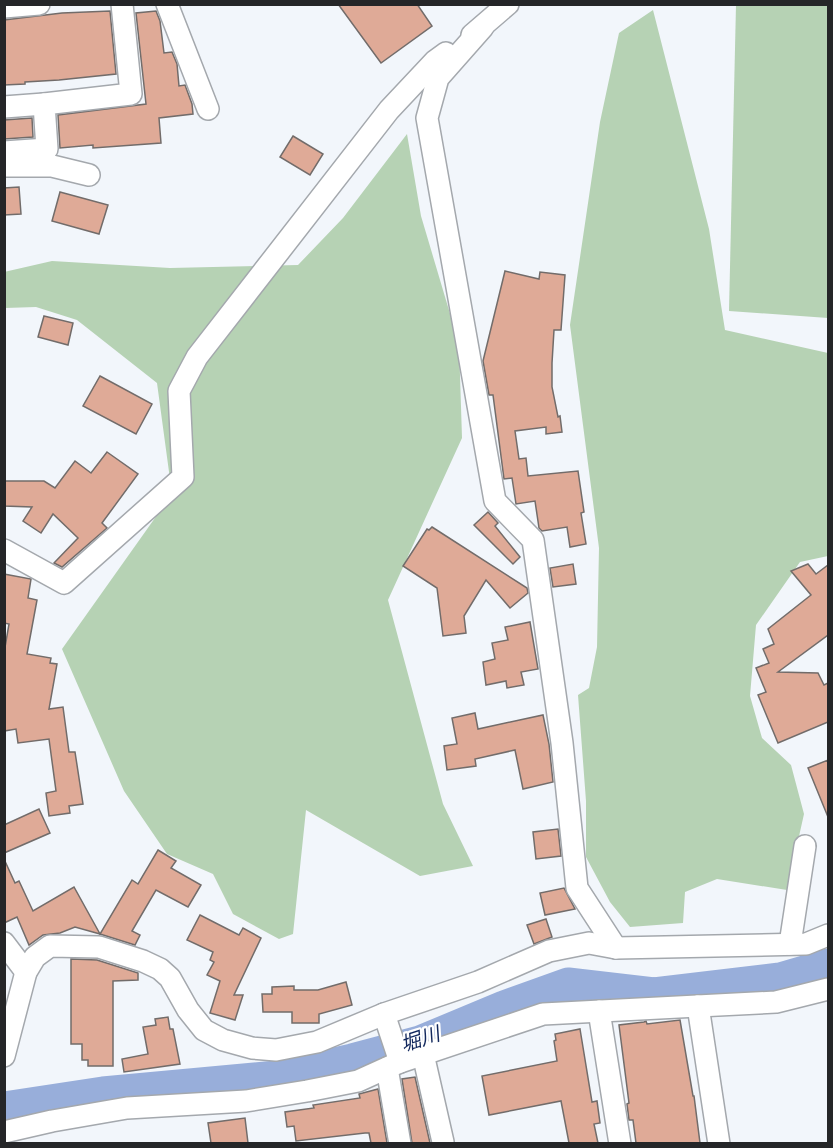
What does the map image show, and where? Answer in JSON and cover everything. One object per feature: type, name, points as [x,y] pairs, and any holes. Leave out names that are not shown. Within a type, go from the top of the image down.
[{"type":"street","points":[[4,7],[39,4]]},
{"type":"street","points":[[4,107],[131,94],[122,4]]},
{"type":"street","points":[[167,4],[208,109]]},
{"type":"street","points":[[508,4],[483,27],[438,78],[426,118],[495,501],[533,540],[562,743],[577,888],[616,948]]},
{"type":"street","points":[[4,550],[64,583],[183,477],[179,392],[197,357],[389,110],[435,61],[483,27]]},
{"type":"street","points":[[4,152],[47,149],[44,104]]},
{"type":"street","points":[[4,166],[52,166],[89,175]]},
{"type":"street","points":[[790,944],[805,846]]},
{"type":"street","points":[[4,1056],[26,972],[35,957],[50,945],[99,947],[143,961],[160,969],[170,978],[188,1010],[204,1030],[223,1040],[252,1048],[276,1050],[317,1042],[384,1014],[478,982],[549,951],[589,943],[616,948],[806,944],[828,935]]},
{"type":"street","points":[[4,943],[26,972]]},
{"type":"street","points":[[4,1132],[127,1108],[246,1101],[358,1081],[423,1054],[543,1014],[776,1002],[828,989]]},
{"type":"street","points":[[698,1006],[719,1143]]},
{"type":"street","points":[[599,1011],[620,1143]]},
{"type":"street","points":[[384,1014],[393,1065],[400,1143]]},
{"type":"street","points":[[423,1054],[443,1142]]},
{"type":"green space","points":[[736,5],[828,5],[828,318],[729,311]]},
{"type":"green space","points":[[653,10],[709,229],[725,330],[828,353],[828,556],[800,562],[756,625],[750,696],[762,738],[791,765],[804,814],[787,890],[717,879],[685,892],[683,923],[630,927],[610,902],[586,857],[586,801],[578,695],[589,688],[597,647],[599,548],[570,325],[600,122],[619,33]]},
{"type":"green space","points":[[407,134],[421,216],[459,344],[462,438],[388,600],[443,804],[473,866],[420,876],[306,810],[293,934],[279,939],[233,914],[213,874],[167,854],[124,791],[62,649],[172,494],[157,383],[77,320],[36,307],[5,308],[4,272],[52,261],[170,268],[298,265],[343,218]]},
{"type":"building","points":[[338,4],[417,4],[432,26],[381,63]]},
{"type":"building","points":[[110,11],[116,74],[4,85],[4,20],[62,13]]},
{"type":"building","points":[[156,11],[160,21],[164,53],[172,52],[177,64],[179,86],[185,85],[193,114],[159,118],[161,143],[60,148],[58,115],[146,104],[136,13]]},
{"type":"building","points":[[32,118],[33,137],[4,139],[4,120]]},
{"type":"building","points":[[293,136],[323,154],[310,175],[280,157]]},
{"type":"building","points":[[19,187],[21,214],[4,215],[4,188]]},
{"type":"building","points":[[60,192],[108,205],[99,234],[52,221]]},
{"type":"building","points":[[505,271],[539,279],[540,272],[565,275],[561,330],[554,330],[552,363],[552,387],[562,432],[546,434],[546,427],[515,431],[519,459],[526,458],[528,476],[578,471],[586,544],[570,547],[567,527],[542,531],[539,528],[535,501],[516,504],[512,478],[504,479],[493,395],[489,395],[483,361]]},
{"type":"building","points":[[44,316],[73,323],[68,345],[38,337]]},
{"type":"building","points":[[100,376],[152,404],[136,434],[83,406]]},
{"type":"building","points":[[107,452],[138,474],[102,523],[107,528],[62,567],[54,563],[78,538],[53,514],[41,533],[23,521],[32,507],[4,506],[4,481],[44,481],[55,488],[75,461],[91,473]]},
{"type":"building","points":[[488,512],[498,523],[495,526],[520,557],[513,564],[474,525]]},
{"type":"building","points":[[432,527],[527,588],[528,593],[510,608],[486,580],[464,616],[466,633],[443,636],[437,588],[403,566],[427,529]]},
{"type":"building","points":[[573,564],[576,584],[553,587],[550,568]]},
{"type":"building","points":[[808,564],[816,574],[828,565],[828,635],[778,672],[818,673],[824,685],[828,683],[828,722],[778,743],[758,695],[766,692],[756,668],[769,663],[763,649],[774,644],[768,629],[811,595],[791,571]]},
{"type":"building","points":[[4,574],[31,579],[28,598],[37,600],[27,654],[51,658],[50,663],[57,664],[49,709],[63,707],[69,752],[75,752],[83,804],[69,806],[70,813],[49,816],[46,793],[56,791],[49,739],[18,743],[16,729],[4,731],[4,653],[9,624],[4,623]]},
{"type":"building","points":[[530,622],[538,669],[521,672],[524,685],[507,688],[506,681],[486,685],[483,662],[495,659],[492,643],[508,640],[505,627]]},
{"type":"building","points":[[475,713],[478,729],[543,715],[553,782],[523,789],[515,750],[475,759],[476,766],[447,770],[444,746],[457,744],[452,718]]},
{"type":"building","points":[[828,760],[828,817],[808,768]]},
{"type":"building","points":[[39,809],[50,833],[4,853],[4,825]]},
{"type":"building","points":[[558,829],[561,856],[536,859],[533,832]]},
{"type":"building","points":[[158,850],[176,861],[171,868],[201,885],[188,907],[156,890],[132,931],[140,935],[135,945],[100,934],[132,880],[138,884]]},
{"type":"building","points":[[4,859],[15,883],[19,881],[33,911],[74,887],[100,934],[75,927],[60,933],[43,935],[29,945],[17,917],[4,923]]},
{"type":"building","points":[[564,888],[575,909],[545,915],[540,893]]},
{"type":"building","points":[[200,915],[239,935],[243,928],[261,938],[234,995],[243,995],[235,1020],[210,1013],[220,981],[207,975],[214,962],[210,960],[213,952],[187,940]]},
{"type":"building","points":[[546,919],[552,937],[534,944],[527,925]]},
{"type":"building","points":[[71,959],[97,960],[138,973],[138,980],[113,981],[113,1066],[88,1066],[88,1060],[82,1060],[82,1044],[71,1044]]},
{"type":"building","points":[[346,982],[352,1005],[319,1014],[319,1023],[292,1023],[292,1012],[263,1012],[262,994],[272,994],[272,987],[294,986],[294,990],[318,990]]},
{"type":"building","points":[[168,1017],[170,1029],[173,1029],[180,1064],[124,1072],[122,1059],[148,1054],[143,1027],[156,1025],[155,1019]]},
{"type":"building","points":[[680,1020],[700,1143],[636,1143],[633,1120],[629,1120],[619,1025]]},
{"type":"building","points":[[580,1029],[592,1102],[597,1101],[600,1123],[594,1124],[598,1143],[569,1143],[561,1101],[489,1115],[482,1076],[557,1061],[555,1034]]},
{"type":"building","points":[[415,1077],[430,1143],[412,1143],[402,1079]]},
{"type":"building","points":[[378,1089],[387,1143],[371,1143],[369,1133],[296,1141],[294,1126],[287,1127],[285,1112],[360,1098],[359,1094]]},
{"type":"building","points":[[245,1118],[248,1143],[211,1143],[208,1123]]},
{"type":"waterway","name":"堀川","points":[[4,1108],[103,1093],[276,1077],[420,1042],[504,1007],[568,984],[654,994],[780,979],[828,965]]}]
